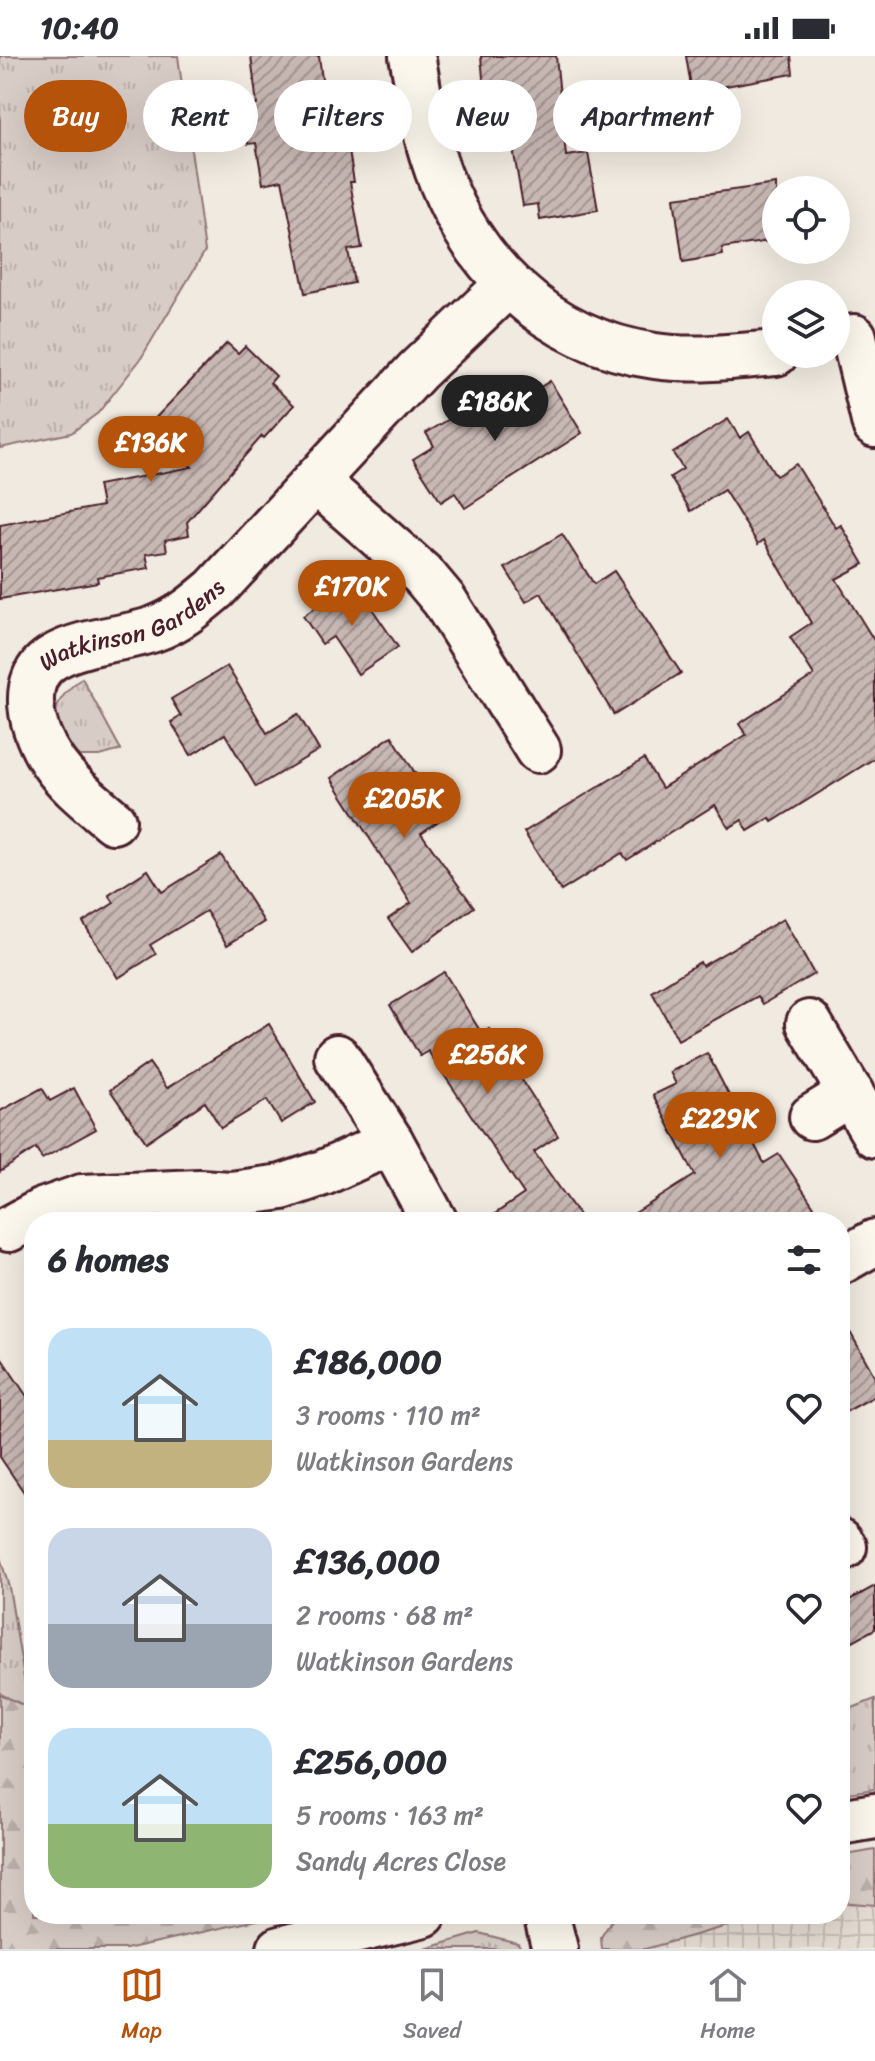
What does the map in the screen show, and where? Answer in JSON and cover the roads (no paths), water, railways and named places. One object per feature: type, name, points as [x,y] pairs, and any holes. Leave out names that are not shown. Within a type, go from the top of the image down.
[{"type":"street","points":[[412,56],[432,156],[454,209],[485,262],[506,286],[546,315],[595,339],[654,356],[707,359],[762,354]]},
{"type":"street","name":"Watkinson Gardens","points":[[113,821],[51,760],[29,708],[34,677],[53,657],[154,629],[184,616],[215,589],[417,371],[506,286]]},
{"type":"street","points":[[855,334],[875,425]]},
{"type":"street","points":[[316,481],[423,575],[444,600],[538,750]]},
{"type":"street","points":[[809,1023],[875,1135]]},
{"type":"street","points":[[337,1057],[391,1142],[430,1212]]},
{"type":"street","points":[[812,1117],[851,1093]]},
{"type":"street","points":[[40,1212],[82,1197],[198,1207],[231,1194],[282,1187],[323,1173],[391,1142]]},
{"type":"street","points":[[9,1229],[24,1221]]},
{"type":"street","points":[[850,1256],[875,1242]]},
{"type":"street","points":[[850,1820],[875,1816]]},
{"type":"street","points":[[280,1949],[383,1924]]},
{"type":"street","points":[[549,1924],[555,1949]]}]
